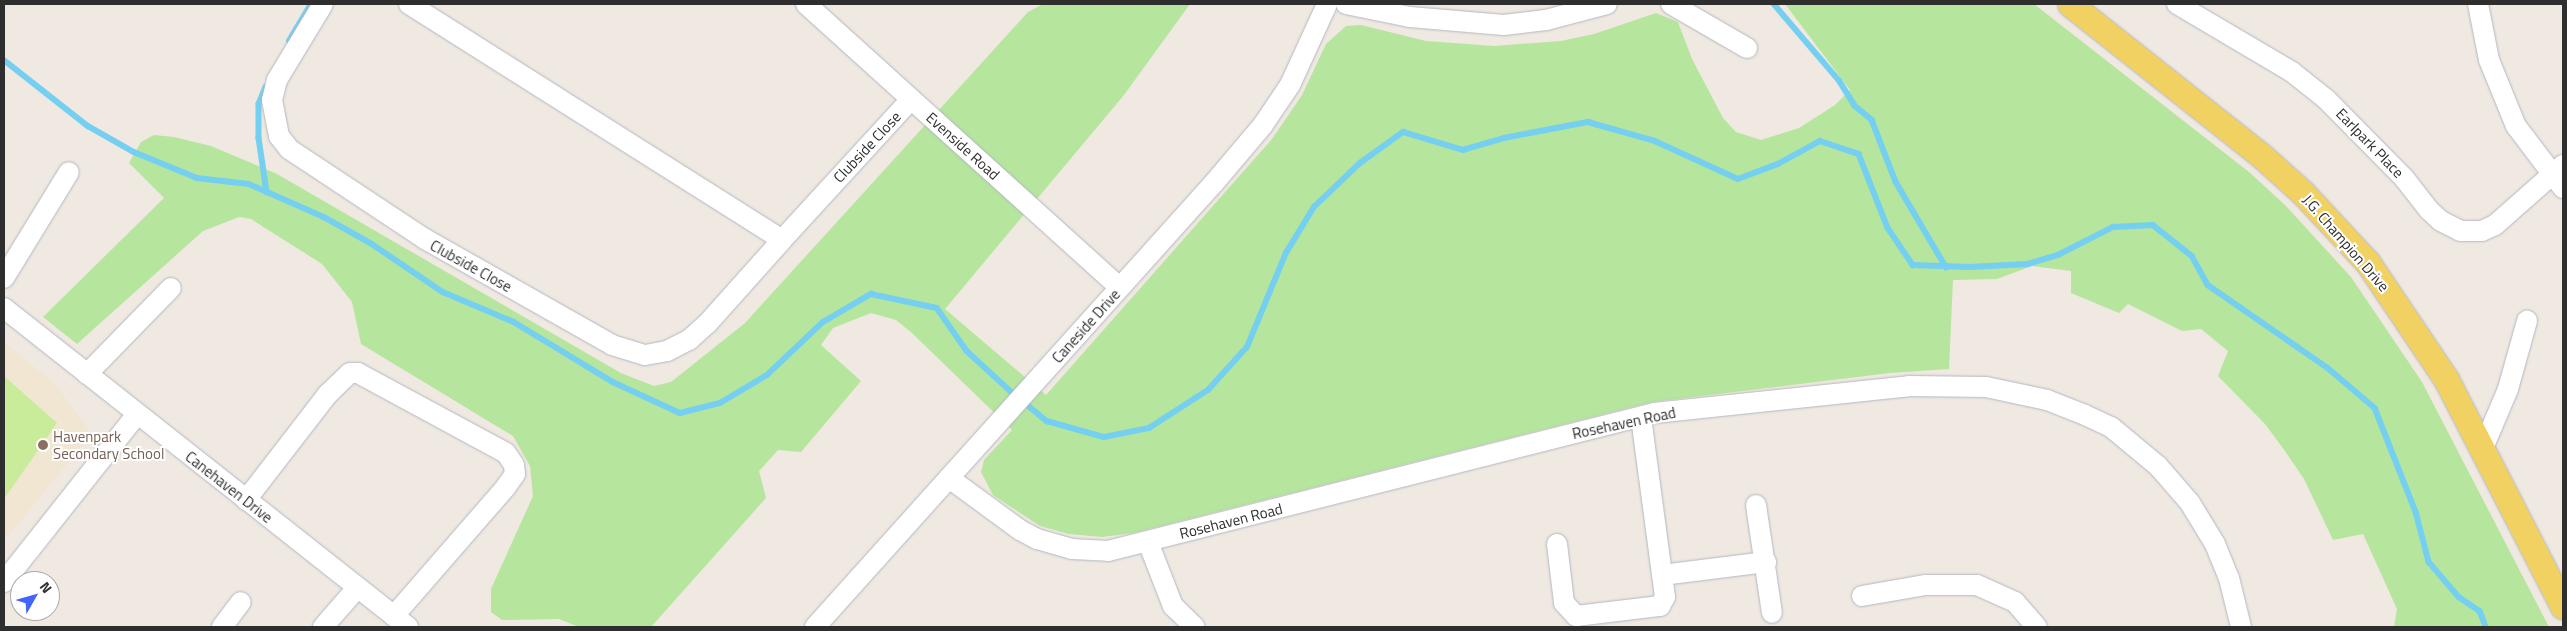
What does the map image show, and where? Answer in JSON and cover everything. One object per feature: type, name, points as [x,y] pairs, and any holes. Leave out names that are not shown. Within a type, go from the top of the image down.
[{"type":"main road","name":"J.G. Champion Drive","points":[[2070,4],[2263,156],[2339,230],[2378,277],[2417,332],[2482,448],[2563,607]]},
{"type":"street","name":"Clubside Close","points":[[323,4],[277,80],[272,100],[279,136],[289,149],[425,239],[612,344],[645,355],[667,351],[689,340],[708,324],[911,99]]},
{"type":"street","points":[[409,4],[782,240]]},
{"type":"street","name":"Evenside Road","points":[[806,4],[1120,288]]},
{"type":"street","name":"Caneside Drive","points":[[815,627],[1120,288],[1262,125],[1290,85],[1327,4]]},
{"type":"street","points":[[1346,4],[1410,17],[1504,25],[1546,20],[1601,5]]},
{"type":"street","points":[[1672,4],[1747,48]]},
{"type":"street","name":"Earlpark Place","points":[[2177,4],[2292,72],[2326,99],[2404,178],[2429,210],[2450,227],[2461,231],[2482,230],[2495,225],[2560,176]]},
{"type":"street","points":[[2478,4],[2489,60],[2516,126],[2560,176]]},
{"type":"street","points":[[4,278],[69,172]]},
{"type":"street","points":[[87,374],[171,288]]},
{"type":"street","name":"Canehaven Drive","points":[[4,308],[401,621]]},
{"type":"street","points":[[2482,448],[2508,389],[2527,322]]},
{"type":"street","points":[[246,500],[328,394],[350,374],[358,373],[506,453],[514,465],[514,474],[506,487],[401,621]]},
{"type":"street","name":"Rosehaven Road","points":[[949,478],[1020,530],[1054,545],[1108,551],[1641,417],[1909,386],[1986,387],[2047,400],[2111,427],[2158,466],[2190,503],[2215,544],[2229,578],[2241,627]]},
{"type":"street","points":[[4,582],[137,414]]},
{"type":"street","points":[[1557,544],[1564,603],[1576,616],[1660,606],[1665,597],[1641,417]]},
{"type":"street","points":[[1756,505],[1766,562],[1772,613]]},
{"type":"street","points":[[1148,542],[1173,606],[1195,627]]},
{"type":"street","points":[[1662,575],[1766,562]]},
{"type":"street","points":[[1862,596],[1926,585],[1977,585],[2015,602],[2037,627]]},
{"type":"street","points":[[323,627],[357,588]]},
{"type":"street","points":[[222,627],[241,602]]},
{"type":"shaded area","name":"Havenpark Secondary School","points":[[4,342],[55,384],[87,427],[90,436],[4,541]]},
{"type":"green space","points":[[1043,4],[1190,4],[1124,95],[945,309],[1046,395],[1272,139],[1302,95],[1326,44],[1346,26],[1361,25],[1426,41],[1494,46],[1561,41],[1594,34],[1656,13],[1678,22],[1692,59],[1723,118],[1736,132],[1761,140],[1799,128],[1835,105],[1850,90],[1785,4],[2034,4],[2249,172],[2285,205],[2351,277],[2422,382],[2549,627],[2394,627],[2397,609],[2363,534],[2333,540],[2304,479],[2285,451],[2265,424],[2218,376],[2228,351],[2201,329],[2182,331],[2128,304],[2119,313],[2071,293],[2071,271],[2032,266],[1997,279],[1953,280],[1949,369],[1890,373],[1652,402],[1133,533],[1102,537],[1069,534],[1040,526],[993,495],[981,472],[984,460],[1012,430],[912,333],[896,320],[871,313],[833,328],[821,345],[861,381],[801,452],[778,450],[759,471],[766,498],[651,627],[579,627],[559,619],[502,620],[491,612],[491,589],[533,496],[530,466],[513,436],[361,344],[352,302],[322,264],[251,219],[239,217],[203,231],[77,344],[43,317],[164,198],[129,163],[141,142],[154,135],[174,137],[211,146],[277,174],[621,373],[654,386],[671,382],[745,323],[1028,12]]},
{"type":"green space","points":[[4,376],[57,423],[4,499]]},
{"type":"waterway","points":[[289,41],[311,4]]},
{"type":"waterway","points":[[1774,4],[1839,80],[1855,106],[1872,120],[1896,182],[1946,267]]},
{"type":"waterway","points":[[4,60],[88,126],[134,152],[197,178],[249,184],[324,217],[372,244],[443,292],[514,322],[613,382],[680,413],[720,403],[767,375],[823,322],[871,294],[937,308],[967,351],[1016,396]]},
{"type":"waterway","points":[[266,87],[259,104],[259,138],[267,192]]},
{"type":"waterway","points":[[1024,402],[1047,421],[1104,437],[1149,428],[1208,390],[1247,347],[1286,253],[1314,207],[1360,163],[1403,132],[1463,150],[1504,138],[1588,122],[1655,141],[1738,179],[1778,164],[1820,141],[1859,154],[1888,228],[1913,265],[1969,267],[2028,264],[2058,255],[2113,227],[2153,225],[2192,256],[2208,285],[2328,368],[2375,408],[2416,512],[2429,562],[2459,597],[2480,611],[2486,627]]},
{"type":"place","name":"Havenpark Secondary School","points":[[43,445]]}]
